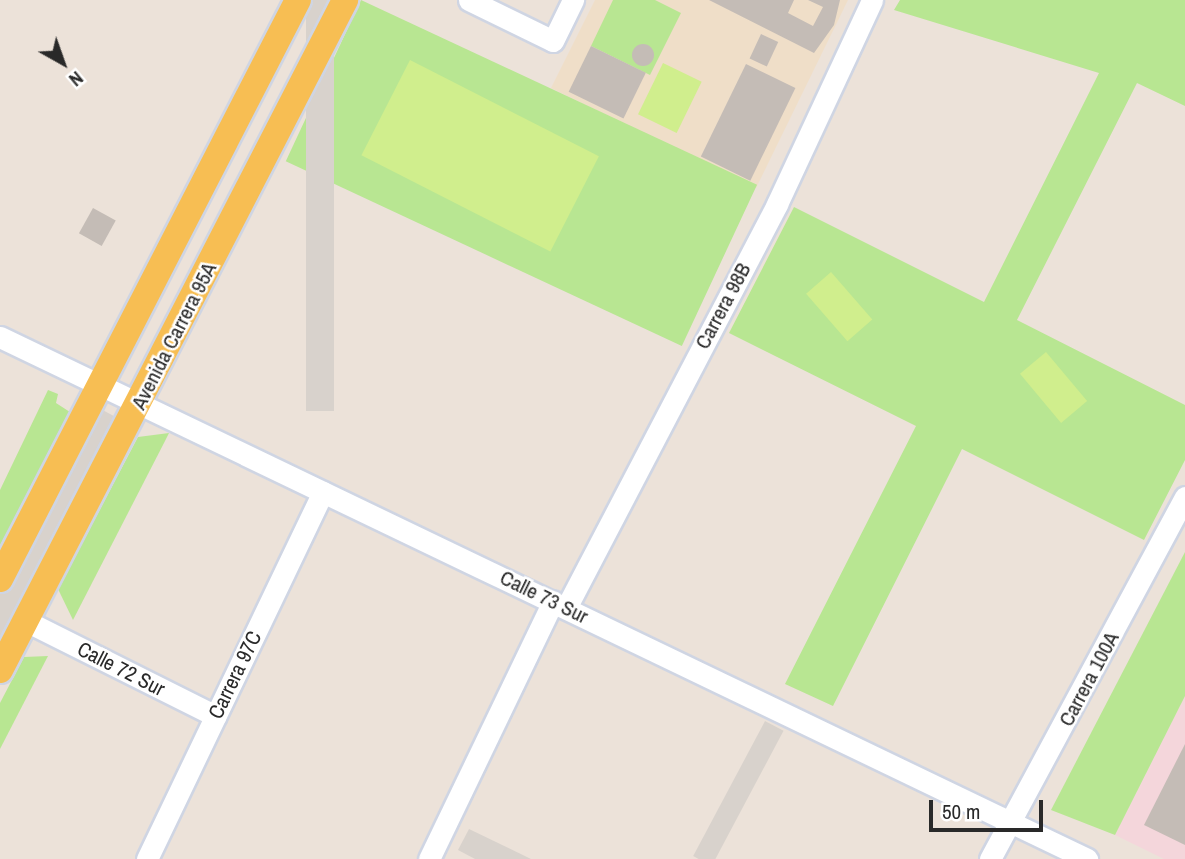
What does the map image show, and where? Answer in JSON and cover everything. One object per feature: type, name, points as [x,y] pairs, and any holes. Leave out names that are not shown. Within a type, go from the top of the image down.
[{"type":"main road","name":"Avenida Carrera 95A","points":[[0,579],[102,386],[298,0]]},
{"type":"main road","name":"Avenida Carrera 95A","points":[[0,670],[140,404],[345,0]]},
{"type":"street","points":[[469,0],[553,41],[573,0]]},
{"type":"street","name":"Carrera 98B","points":[[429,859],[559,604],[777,204],[872,0]]},
{"type":"street","name":"Calle 73 Sur","points":[[0,337],[1087,859]]},
{"type":"street","name":"Carrera 97C","points":[[147,859],[323,492]]},
{"type":"street","name":"Carrera 100A","points":[[990,859],[1185,496]]},
{"type":"street","name":"Calle 72 Sur","points":[[26,621],[216,716]]},
{"type":"shaded area","points":[[306,0],[334,0],[334,411],[306,411]]},
{"type":"shaded area","points":[[595,0],[848,0],[756,188],[551,88]]},
{"type":"shaded area","points":[[97,407],[123,421],[0,655],[0,591]]},
{"type":"shaded area","points":[[1185,696],[1185,859],[1164,859],[1115,835]]},
{"type":"shaded area","points":[[765,721],[784,731],[715,859],[699,859],[693,856]]},
{"type":"shaded area","points":[[469,829],[531,859],[475,859],[458,850]]},
{"type":"green space","points":[[361,0],[757,185],[682,346],[286,161]]},
{"type":"green space","points":[[613,0],[655,0],[681,13],[650,75],[591,46]]},
{"type":"green space","points":[[900,0],[1185,0],[1185,106],[1137,83],[1017,320],[1185,405],[1185,460],[1144,540],[962,449],[833,706],[785,684],[916,426],[729,333],[794,207],[984,302],[1099,73],[894,10]]},
{"type":"green space","points":[[410,60],[599,156],[550,252],[361,155]]},
{"type":"green space","points":[[663,63],[702,82],[677,133],[638,114]]},
{"type":"green space","points":[[831,272],[872,320],[847,341],[806,294]]},
{"type":"green space","points":[[1046,352],[1087,401],[1061,423],[1020,374]]},
{"type":"green space","points":[[48,390],[58,394],[56,403],[73,414],[0,546],[0,490]]},
{"type":"green space","points":[[169,433],[73,620],[58,589],[138,437]]},
{"type":"green space","points":[[1185,552],[1185,696],[1115,835],[1051,810]]},
{"type":"green space","points":[[48,656],[0,749],[0,703],[24,657]]},
{"type":"building","points":[[709,0],[794,0],[788,13],[813,26],[823,7],[808,0],[840,0],[834,25],[814,53]]},
{"type":"building","points":[[761,34],[778,42],[767,67],[750,58]]},
{"type":"building","points":[[643,44],[651,47],[654,55],[651,63],[643,66],[635,63],[632,55],[635,47]]},
{"type":"building","points":[[591,46],[646,73],[623,119],[569,92]]},
{"type":"building","points":[[746,64],[795,88],[750,181],[701,157]]},
{"type":"building","points":[[93,208],[116,221],[102,246],[79,233]]},
{"type":"building","points":[[1185,744],[1185,845],[1144,825]]}]
